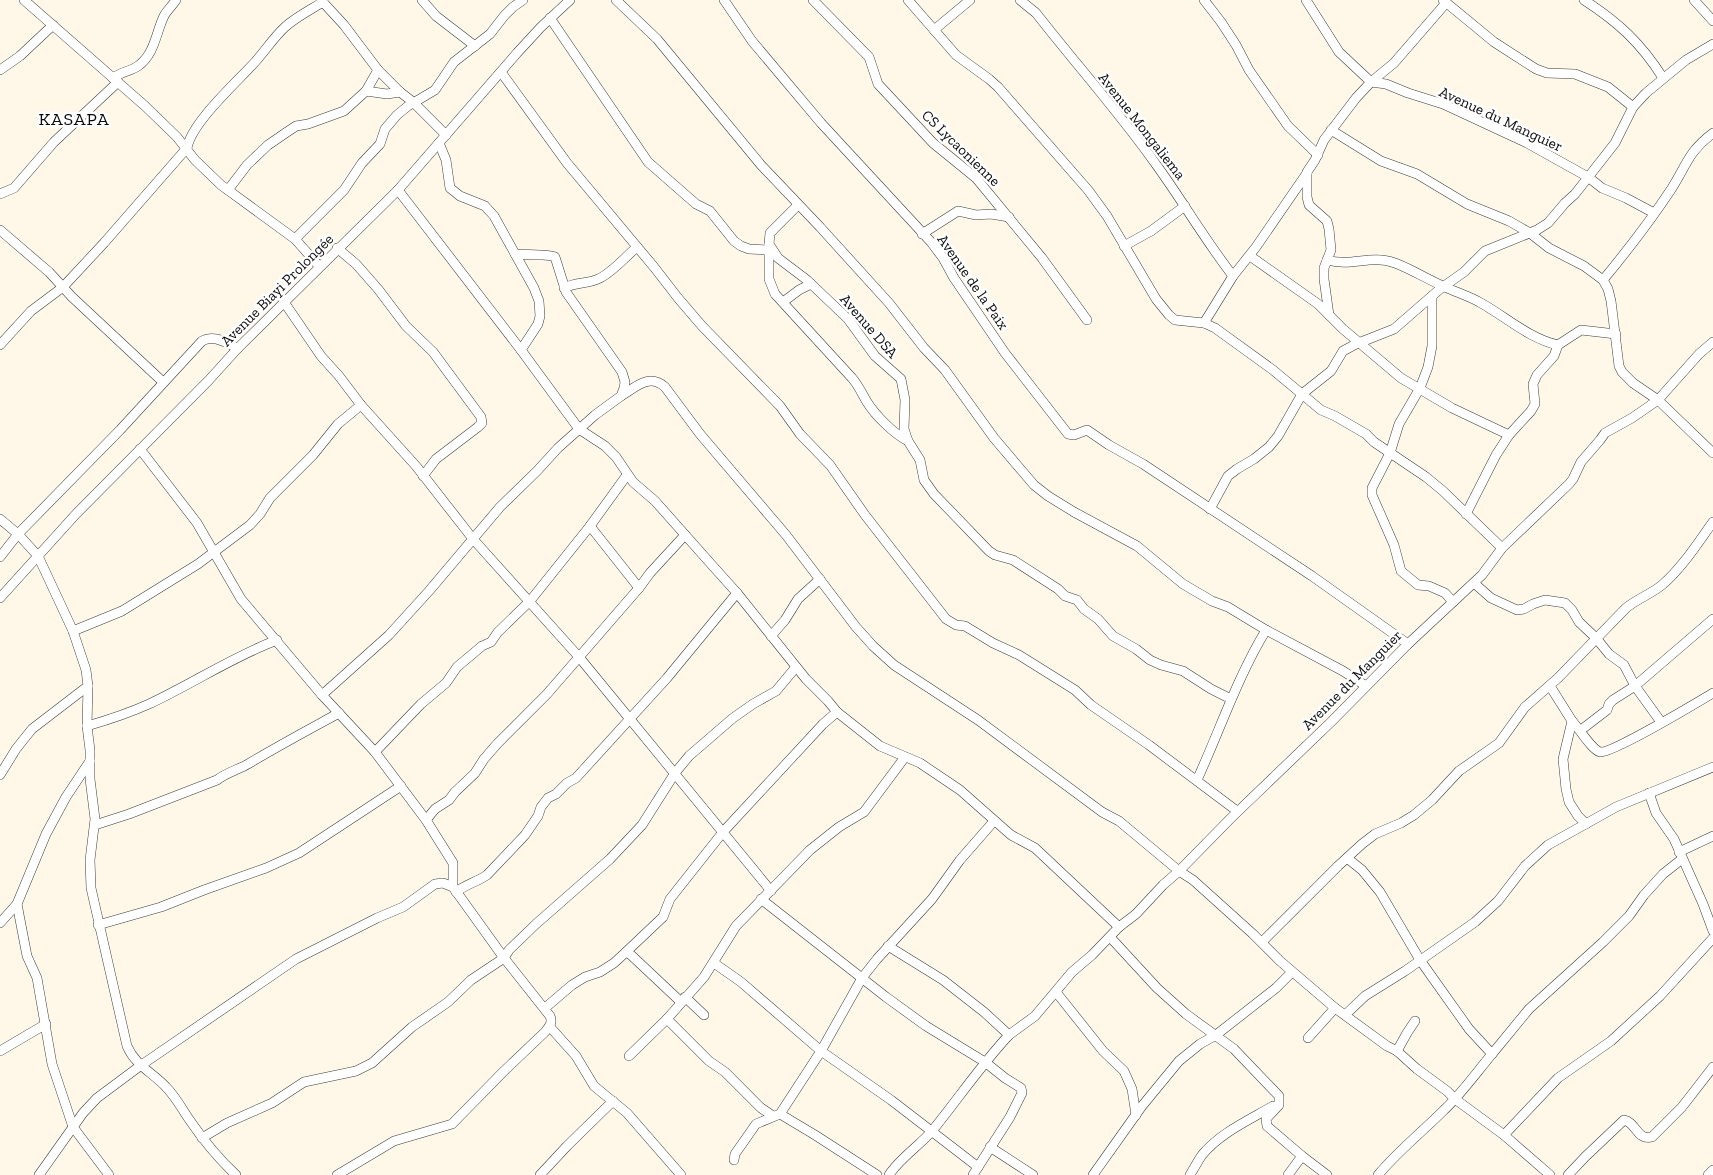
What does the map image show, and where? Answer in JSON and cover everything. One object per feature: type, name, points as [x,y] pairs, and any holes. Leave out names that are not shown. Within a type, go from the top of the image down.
[{"type":"street","points":[[24,0],[151,112],[187,148],[195,160],[228,190],[295,239],[319,266]]},
{"type":"street","points":[[0,194],[14,188],[54,142],[116,80],[119,74],[139,65],[146,58],[157,37],[164,16],[176,0]]},
{"type":"street","points":[[422,0],[436,16],[475,46]]},
{"type":"street","points":[[295,239],[344,190],[362,163],[380,144],[385,129],[397,115],[414,102],[435,90],[454,62],[497,27],[504,16],[523,0]]},
{"type":"street","name":"Avenue Biayi Prolongée","points":[[0,598],[238,348],[337,248],[398,190],[501,72],[550,18],[570,0]]},
{"type":"street","points":[[616,0],[657,40],[761,166],[889,303],[924,348],[945,370],[994,438],[1034,485],[1074,512],[1137,546],[1183,584],[1344,671],[1366,686]]},
{"type":"street","name":"Avenue de la Paix","points":[[724,0],[752,41],[815,116],[943,258],[954,278],[1006,353],[1068,434],[1074,435],[1087,430],[1143,464],[1210,509]]},
{"type":"street","name":"CS Lycaonienne","points":[[813,0],[869,57],[878,84],[933,143],[976,178],[1042,258],[1087,320]]},
{"type":"street","points":[[908,0],[956,55],[989,79],[998,88],[1072,171],[1099,205],[1156,299],[1169,315],[1175,320],[1204,323],[1215,328],[1273,370],[1321,410],[1366,434],[1434,483],[1502,548]]},
{"type":"street","points":[[934,30],[970,0]]},
{"type":"street","name":"Avenue Mongaliema","points":[[1020,0],[1036,13],[1124,122],[1155,163],[1233,276]]},
{"type":"street","points":[[1204,0],[1221,22],[1249,70],[1288,126],[1318,155]]},
{"type":"street","name":"Avenue du Manguier","points":[[1306,0],[1339,52],[1371,82],[1386,84],[1443,104],[1527,143],[1588,177],[1602,188],[1654,213]]},
{"type":"street","points":[[1584,0],[1620,25],[1636,41],[1663,78]]},
{"type":"street","points":[[1694,0],[1712,17]]},
{"type":"street","points":[[0,345],[31,311],[63,287],[104,243],[187,148],[188,140],[211,107],[240,78],[286,26],[322,1],[344,25],[378,70],[400,92],[414,102],[446,135]]},
{"type":"street","points":[[1204,323],[1233,276],[1250,256],[1307,172],[1331,130],[1356,98],[1394,62],[1444,1],[1494,42],[1536,69],[1547,72],[1575,74],[1608,87],[1633,107]]},
{"type":"street","points":[[550,18],[648,162],[696,204],[710,211],[741,246],[749,249],[769,247]]},
{"type":"street","points":[[0,70],[20,56],[53,25]]},
{"type":"street","points":[[1408,644],[1312,576],[1210,509],[1228,476],[1269,447],[1278,436],[1302,394],[1331,371],[1343,351],[1359,342],[1394,329],[1432,296],[1464,272],[1485,251],[1530,233],[1548,223],[1565,203],[1576,194],[1615,143],[1633,107],[1663,78],[1694,54],[1713,44]]},
{"type":"street","points":[[228,190],[247,165],[268,146],[296,126],[338,114],[366,92],[378,70]]},
{"type":"street","points":[[501,72],[567,162],[702,326],[780,406],[800,434],[830,465],[865,515],[946,619],[975,631],[993,643],[1019,655],[1075,690],[1091,705],[1238,811]]},
{"type":"street","points":[[366,92],[387,94],[400,92]]},
{"type":"street","points":[[1331,130],[1381,161],[1418,174],[1467,204],[1530,233],[1549,248],[1584,266],[1602,280],[1608,289],[1611,301],[1619,366],[1622,372],[1633,383],[1658,400],[1713,453]]},
{"type":"street","points":[[1602,280],[1673,186],[1692,152],[1713,133]]},
{"type":"street","points":[[439,144],[446,160],[450,188],[460,196],[485,206],[494,216],[539,301],[540,316],[538,324],[520,350]]},
{"type":"street","points":[[1307,172],[1306,197],[1309,204],[1327,221],[1329,228],[1331,250],[1327,260],[1324,279],[1329,315]]},
{"type":"street","points":[[398,190],[579,429],[605,446],[616,457],[627,475],[655,501],[737,592],[796,667],[837,712],[872,741],[885,749],[920,763],[960,790],[1010,835],[1023,840],[1035,848],[1118,927]]},
{"type":"street","points":[[798,205],[770,233],[769,279],[775,294],[821,345],[830,352],[836,362],[858,385],[866,402],[888,427],[898,436],[908,441]]},
{"type":"street","points":[[1124,246],[1151,231],[1185,206]]},
{"type":"street","points":[[922,234],[958,211],[976,215],[991,214],[1009,218]]},
{"type":"street","points":[[0,230],[49,272],[118,341],[163,382]]},
{"type":"street","points":[[564,288],[579,282],[598,279],[637,247]]},
{"type":"street","name":"Avenue DSA","points":[[769,247],[778,258],[811,284],[848,319],[875,356],[901,379],[904,400],[904,429],[908,441],[920,460],[924,480],[928,487],[983,546],[995,555],[1013,560],[1058,589],[1065,596],[1077,600],[1113,636],[1136,649],[1144,656],[1161,665],[1183,671],[1231,699]]},
{"type":"street","points":[[337,248],[356,264],[406,326],[433,352],[481,417],[482,422],[478,427],[436,459],[423,476]]},
{"type":"street","points":[[515,254],[551,255],[558,261],[564,288],[622,372],[624,388],[621,396]]},
{"type":"street","points":[[1250,256],[1318,304],[1401,378],[1452,408],[1509,435]]},
{"type":"street","points":[[1327,260],[1339,263],[1377,259],[1393,262],[1444,287],[1479,301],[1535,337],[1558,345]]},
{"type":"street","points":[[783,302],[811,284]]},
{"type":"street","points":[[1432,296],[1432,346],[1428,367],[1420,388],[1399,424],[1390,452],[1372,488],[1372,494],[1394,544],[1401,570],[1418,585],[1429,586],[1444,593],[1453,602]]},
{"type":"street","points":[[284,302],[321,356],[361,405],[393,440],[473,539],[579,657],[771,891]]},
{"type":"street","points":[[1466,514],[1486,478],[1496,455],[1509,435],[1535,404],[1533,384],[1536,375],[1554,356],[1558,345],[1581,330],[1594,333],[1616,334]]},
{"type":"street","points":[[0,557],[18,534],[120,430],[202,341],[208,338],[217,338],[238,348]]},
{"type":"street","name":"Avenue du Manguier","points":[[889,1175],[899,1162],[931,1132],[1009,1035],[1035,1016],[1072,972],[1092,955],[1118,927],[1136,914],[1163,884],[1179,871],[1408,644],[1482,575],[1502,548],[1569,484],[1581,462],[1605,432],[1625,422],[1658,400],[1713,342]]},
{"type":"street","points":[[322,695],[389,635],[500,507],[558,448],[621,396],[643,382],[660,383],[700,434],[786,535],[856,627],[894,665],[978,720],[1102,812],[1119,821],[1179,871],[1193,880],[1262,942],[1292,972],[1335,1008],[1387,1046],[1397,1051],[1409,1063],[1504,1135],[1550,1175]]},
{"type":"street","points":[[73,631],[122,611],[192,568],[250,525],[270,498],[313,455],[338,424],[361,405]]},
{"type":"street","points":[[888,427],[904,415]]},
{"type":"street","points":[[140,449],[197,523],[241,599],[322,695],[375,752],[426,820],[453,864],[455,889]]},
{"type":"street","points":[[375,752],[421,704],[446,683],[457,667],[482,646],[491,642],[498,632],[530,601],[590,526],[627,475]]},
{"type":"street","points":[[0,519],[18,534],[38,556],[73,631],[86,670],[90,779],[95,809],[90,876],[98,926],[108,959],[127,1046],[131,1055],[140,1066],[166,1086],[202,1138],[236,1175]]},
{"type":"street","points":[[1262,942],[1374,834],[1401,823],[1432,800],[1460,771],[1499,744],[1526,707],[1550,686],[1596,638],[1634,601],[1661,586],[1683,563],[1713,522]]},
{"type":"street","points":[[590,526],[639,588]]},
{"type":"street","points":[[426,820],[435,809],[449,800],[475,773],[484,758],[496,744],[548,694],[650,573],[685,535]]},
{"type":"street","points":[[771,636],[785,620],[798,599],[820,579]]},
{"type":"street","points":[[1474,583],[1491,598],[1517,610],[1545,600],[1565,603],[1579,622],[1609,654],[1624,665],[1634,686],[1661,722]]},
{"type":"street","points":[[455,889],[479,881],[487,875],[525,835],[548,798],[576,778],[630,720],[737,592]]},
{"type":"street","points":[[1581,730],[1607,710],[1613,700],[1634,686],[1713,619]]},
{"type":"street","points":[[1196,780],[1231,699],[1253,652],[1266,630]]},
{"type":"street","points":[[87,726],[116,718],[149,704],[248,652],[277,640]]},
{"type":"street","points":[[202,1138],[228,1123],[272,1103],[309,1080],[356,1071],[372,1063],[412,1026],[448,1002],[471,980],[504,958],[509,950],[536,924],[610,859],[642,825],[675,773],[689,756],[733,718],[752,704],[776,691],[796,667]]},
{"type":"street","points":[[0,775],[32,728],[88,686]]},
{"type":"street","points":[[1550,686],[1572,721],[1581,730],[1593,748],[1600,752],[1607,752],[1635,738],[1713,693]]},
{"type":"street","points":[[544,1008],[585,977],[600,972],[614,963],[663,917],[670,898],[723,832],[823,724],[837,712]]},
{"type":"street","points":[[95,825],[218,780],[227,772],[246,766],[270,750],[339,713]]},
{"type":"street","points":[[1572,721],[1563,759],[1566,788],[1569,802],[1586,824]]},
{"type":"street","points":[[629,1056],[667,1019],[704,977],[736,926],[810,850],[839,827],[864,812],[905,757]]},
{"type":"street","points":[[0,923],[17,904],[46,834],[66,797],[90,761]]},
{"type":"street","points":[[1345,1015],[1365,996],[1486,913],[1525,866],[1548,845],[1616,807],[1713,767]]},
{"type":"street","points":[[98,926],[161,908],[266,868],[299,853],[401,786]]},
{"type":"street","points":[[1648,793],[1656,813],[1674,839],[1713,931]]},
{"type":"street","points":[[734,1160],[735,1154],[756,1124],[776,1115],[821,1051],[862,978],[888,946],[929,903],[960,860],[994,821]]},
{"type":"street","points":[[1378,1175],[1390,1160],[1408,1146],[1455,1099],[1529,1009],[1629,916],[1644,895],[1680,856],[1713,836]]},
{"type":"street","points":[[1347,858],[1362,870],[1380,892],[1420,960],[1469,1029],[1492,1054]]},
{"type":"street","points":[[39,1175],[73,1127],[97,1098],[140,1066],[296,959],[403,907],[435,884],[443,883],[455,889],[504,958],[544,1008],[552,1020],[550,1027],[452,1124],[394,1141],[337,1175]]},
{"type":"street","points":[[714,963],[742,982],[821,1051],[931,1132],[976,1171],[1010,1116],[1022,1090],[986,1062],[926,1026],[761,899]]},
{"type":"street","points":[[17,904],[27,956],[37,978],[52,1064],[73,1127],[109,1175]]},
{"type":"street","points":[[1110,936],[1157,988],[1186,1014],[1234,1049],[1278,1096],[1280,1102]]},
{"type":"street","points":[[1504,1135],[1558,1078],[1611,1041],[1660,996],[1713,938]]},
{"type":"street","points":[[888,946],[944,980],[1009,1035]]},
{"type":"street","points":[[626,952],[683,1000],[704,1014]]},
{"type":"street","points":[[1093,1175],[1136,1115],[1179,1061],[1200,1044],[1216,1036],[1276,988],[1292,972]]},
{"type":"street","points":[[1056,992],[1103,1051],[1124,1071],[1132,1089],[1136,1115]]},
{"type":"street","points":[[1308,1038],[1335,1008]]},
{"type":"street","points":[[667,1019],[709,1061],[729,1076],[762,1108],[822,1139],[877,1175]]},
{"type":"street","points":[[1397,1051],[1415,1021]]},
{"type":"street","points":[[0,1051],[46,1024]]},
{"type":"street","points":[[550,1027],[576,1056],[594,1086],[627,1113],[681,1175]]},
{"type":"street","points":[[1568,1175],[1584,1157],[1624,1120],[1629,1121],[1641,1136],[1646,1138],[1652,1137],[1682,1107],[1713,1067]]},
{"type":"street","points":[[540,1175],[613,1101]]},
{"type":"street","points":[[1280,1102],[1266,1119],[1267,1126],[1327,1175]]},
{"type":"street","points":[[1190,1175],[1202,1155],[1214,1143],[1280,1102]]},
{"type":"street","points":[[990,1147],[1033,1175]]},
{"type":"street","points":[[1288,1175],[1302,1156]]},
{"type":"street","points":[[1708,1175],[1713,1170]]},
{"type":"district","name":"KASAPA","points":[[74,119]]}]
